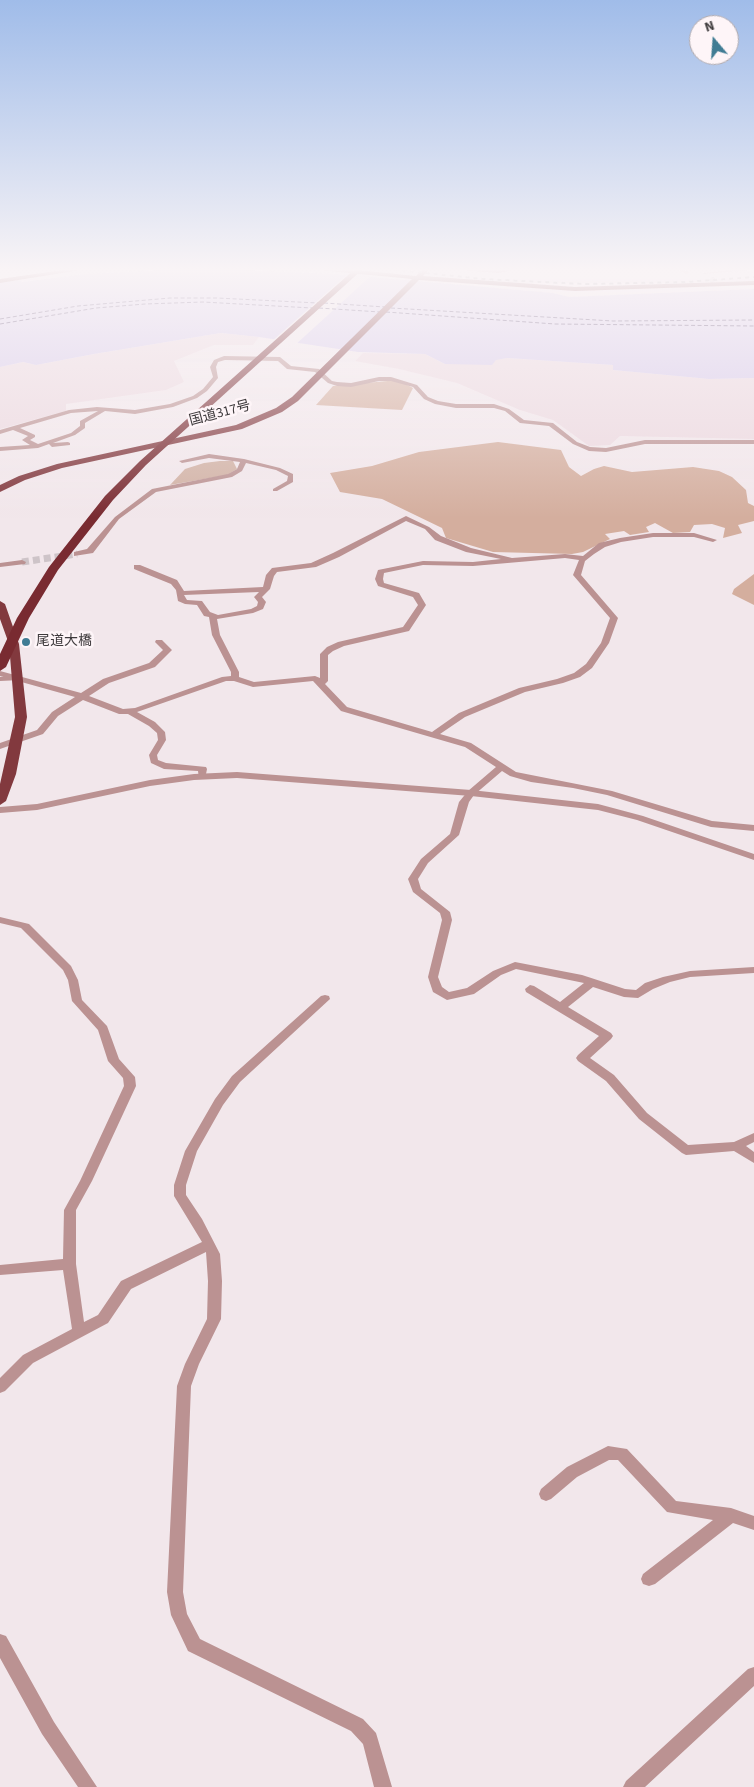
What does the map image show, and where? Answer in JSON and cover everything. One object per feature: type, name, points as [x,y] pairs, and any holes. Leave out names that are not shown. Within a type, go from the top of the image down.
[{"type":"highway","points":[[0,667],[22,618],[53,569],[109,498],[143,463],[267,351]]},
{"type":"highway","points":[[79,536],[280,351]]},
{"type":"highway","name":"国道317号","points":[[0,489],[22,478],[60,466],[239,427],[279,410],[300,394],[343,351]]},
{"type":"highway","points":[[0,604],[14,644],[21,716],[10,774],[0,802]]},
{"type":"street","points":[[0,432],[64,412],[144,411],[172,406],[195,397],[205,390],[216,377],[213,367],[218,359],[280,359],[289,368],[317,370],[330,382],[337,384],[351,385],[379,379],[391,379],[415,386],[426,398],[438,403],[500,407],[510,412],[522,422],[554,426],[572,440],[590,449],[606,450],[645,442],[754,442]]},
{"type":"street","points":[[14,428],[33,436],[25,440],[38,446],[73,434],[83,427],[82,422],[106,410]]},
{"type":"street","points":[[0,449],[68,444]]},
{"type":"street","points":[[182,461],[209,456],[244,461],[278,469],[291,476],[290,482],[274,490]]},
{"type":"street","points":[[77,554],[90,550],[117,518],[154,490],[230,476],[240,470],[244,461]]},
{"type":"street","points":[[137,567],[174,582],[180,593],[181,600],[200,603],[207,614],[212,616],[253,611],[260,607],[262,602],[258,598],[266,589],[270,575],[275,570],[313,565],[406,518],[427,528],[438,538],[470,550],[509,560]]},
{"type":"street","points":[[434,734],[462,715],[522,690],[560,681],[577,674],[589,666],[605,643],[614,618],[577,575],[584,558],[591,552],[602,546],[636,537],[694,535],[712,540]]},
{"type":"street","points":[[319,683],[324,681],[324,654],[330,649],[341,644],[406,629],[422,605],[416,595],[382,584],[378,579],[381,572],[423,562],[473,564],[565,556],[584,558]]},
{"type":"street","points":[[0,565],[22,562]]},
{"type":"street","points":[[180,593],[266,589]]},
{"type":"street","points":[[212,616],[216,635],[236,672],[234,678]]},
{"type":"street","points":[[0,746],[40,732],[55,714],[106,681],[125,676],[152,665],[168,650],[159,642]]},
{"type":"street","points":[[0,673],[81,696],[122,712],[225,678],[234,678],[253,685],[315,678],[344,709],[468,745],[513,774],[609,793],[711,824],[754,828]]},
{"type":"street","points":[[0,679],[18,678]]},
{"type":"street","points":[[129,711],[152,724],[161,732],[162,740],[153,755],[154,761],[164,766],[203,769],[202,777]]},
{"type":"street","points":[[502,767],[471,793],[464,802],[454,835],[424,861],[414,879],[417,890],[439,906],[445,912],[447,920],[433,976],[437,989],[447,996],[470,991],[497,972],[515,965],[592,982],[624,993],[638,994],[667,979],[690,974],[754,970]]},
{"type":"street","points":[[0,810],[37,807],[150,783],[202,777],[261,776],[471,793],[598,808],[640,818],[754,857]]},
{"type":"street","points":[[0,920],[25,926],[66,968],[72,980],[77,1001],[103,1029],[114,1061],[129,1077],[130,1086],[70,1210],[69,1264],[72,1295],[80,1332]]},
{"type":"street","points":[[561,1007],[592,982]]},
{"type":"street","points":[[530,989],[607,1036],[582,1058],[610,1078],[643,1116],[686,1150],[736,1146],[754,1136]]},
{"type":"street","points":[[325,999],[236,1078],[219,1102],[191,1151],[180,1184],[180,1196],[214,1254],[214,1319],[192,1364],[184,1386],[175,1592],[179,1615],[194,1644],[357,1725],[370,1739],[383,1787]]},
{"type":"street","points":[[736,1146],[754,1158]]},
{"type":"street","points":[[0,1387],[28,1359],[103,1319],[126,1285],[208,1245]]},
{"type":"street","points":[[0,1270],[69,1264]]},
{"type":"street","points":[[546,1494],[572,1472],[608,1452],[622,1454],[672,1507],[730,1515],[754,1523]]},
{"type":"street","points":[[649,1579],[730,1515]]},
{"type":"street","points":[[0,1642],[48,1728],[88,1787]]},
{"type":"street","points":[[632,1787],[754,1675]]},
{"type":"shaded area","points":[[0,351],[110,351],[36,365],[23,362],[0,367]]},
{"type":"shaded area","points":[[110,351],[198,351],[174,361],[184,382],[166,390],[66,404],[66,411],[0,429],[0,367],[23,362],[36,365]]},
{"type":"shaded area","points":[[354,351],[754,351],[754,378],[709,379],[613,370],[613,365],[507,358],[496,360],[492,365],[445,364],[425,354]]},
{"type":"shaded area","points":[[363,353],[425,354],[445,364],[507,358],[613,365],[613,370],[709,379],[754,378],[754,439],[620,436],[610,445],[589,446],[553,420],[520,410],[457,383],[355,361]]},
{"type":"shaded area","points":[[398,380],[413,388],[402,410],[316,405],[333,386]]},
{"type":"shaded area","points":[[498,442],[561,450],[569,467],[581,476],[604,466],[632,472],[693,467],[719,471],[732,477],[746,490],[748,503],[754,506],[754,521],[738,525],[742,533],[723,538],[725,528],[712,524],[694,525],[690,532],[673,533],[655,523],[646,527],[649,532],[630,535],[624,531],[605,534],[610,539],[583,552],[572,554],[493,552],[446,538],[442,528],[382,499],[340,492],[330,473],[372,466],[419,452]]},
{"type":"shaded area","points":[[233,461],[237,469],[227,475],[170,485],[185,469],[204,463]]},
{"type":"shaded area","points":[[754,574],[754,605],[732,594],[734,589]]},
{"type":"tunnel","points":[[22,562],[77,554]]},
{"type":"place","name":"尾道大橋","points":[[26,642]]}]
